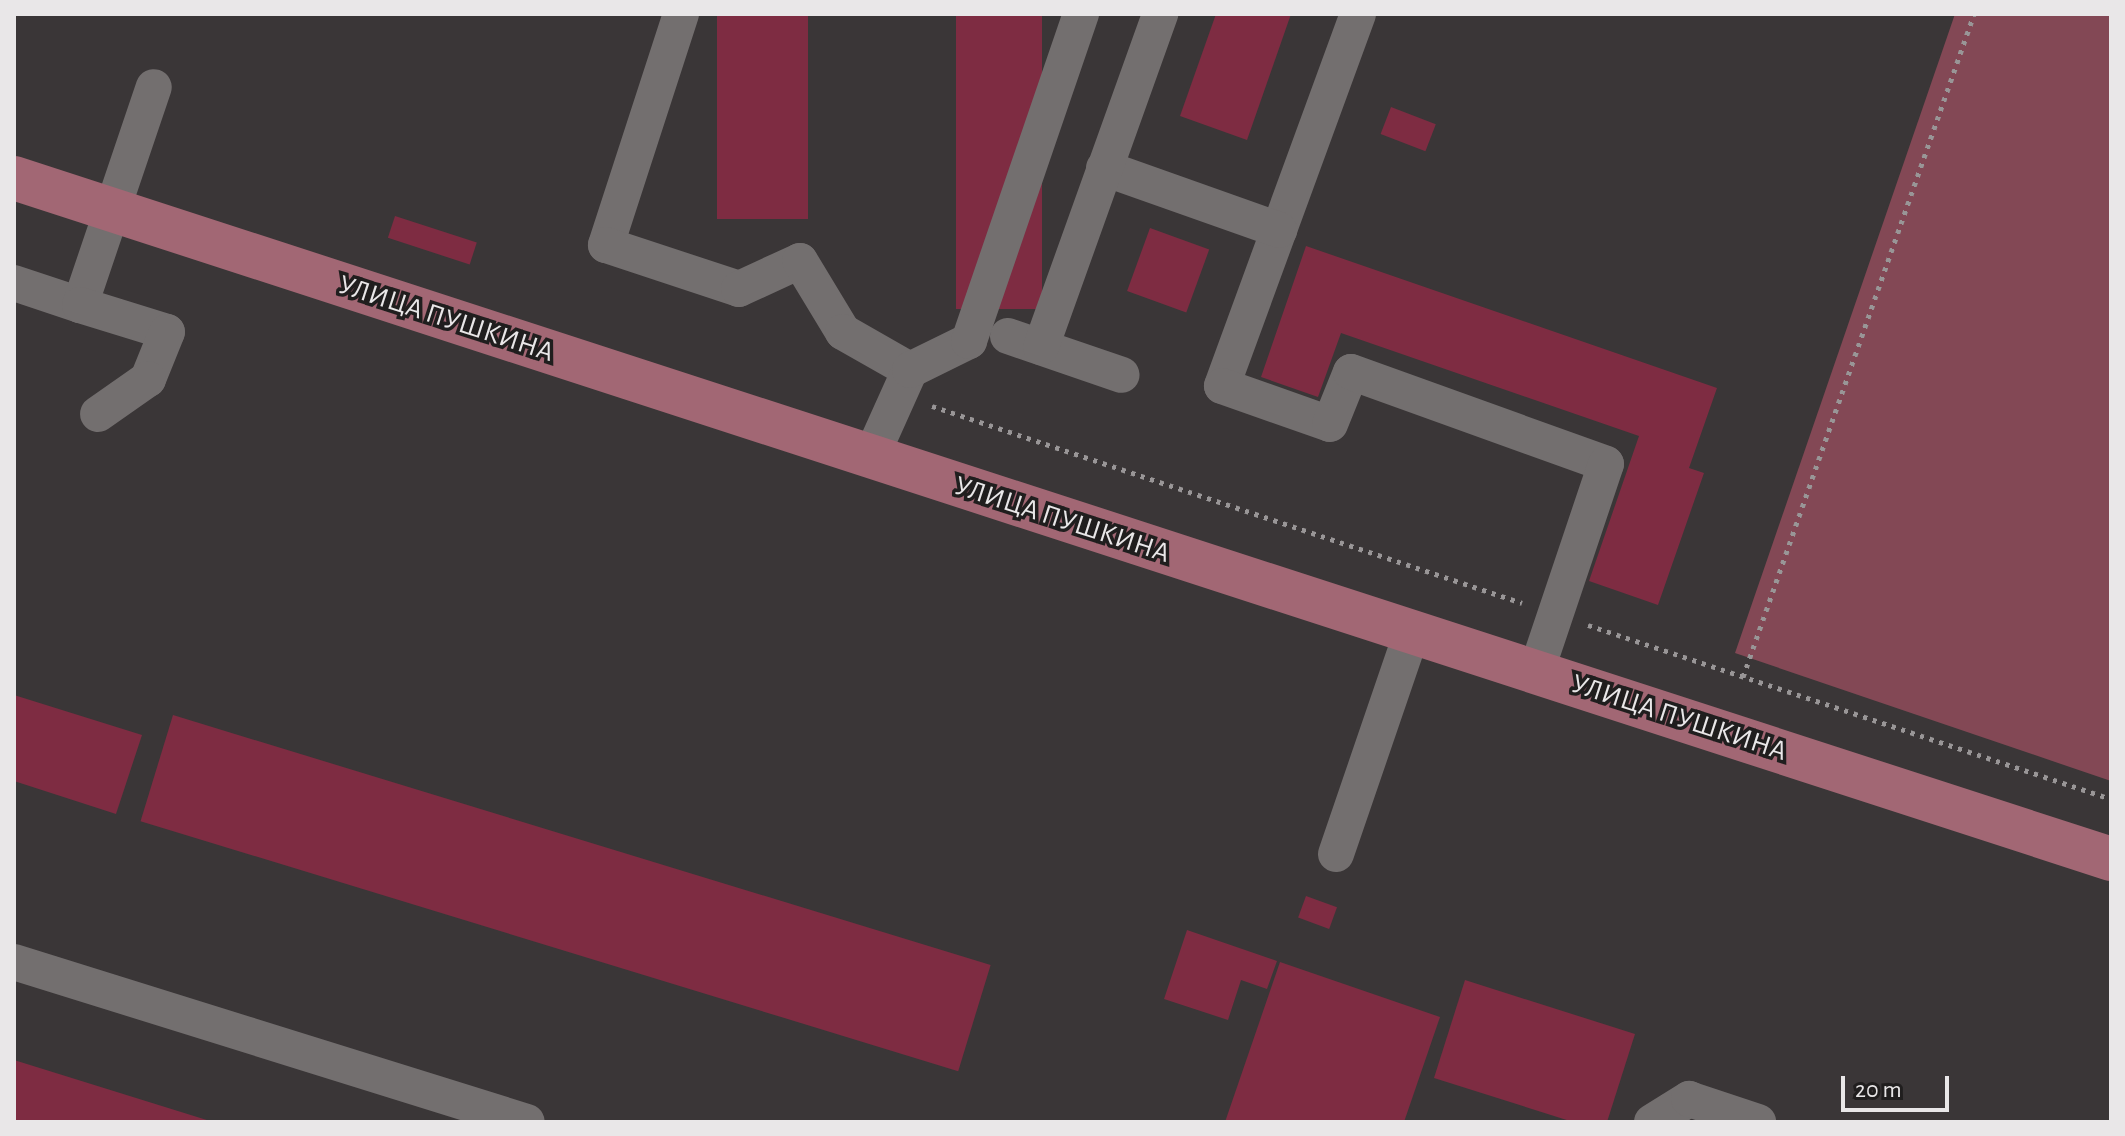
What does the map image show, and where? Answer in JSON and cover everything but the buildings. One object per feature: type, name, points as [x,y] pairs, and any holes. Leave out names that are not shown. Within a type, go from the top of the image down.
[{"type":"main road","name":"УЛИЦА ПУШКИНА","points":[[14,178],[870,459],[2111,859]]},
{"type":"lane","points":[[681,14],[606,245],[739,289],[800,261],[843,332],[904,383]]},
{"type":"lane","points":[[870,459],[904,383],[969,341],[1081,14]]},
{"type":"lane","points":[[1122,375],[1024,341],[1104,168],[1160,14]]},
{"type":"lane","points":[[1358,14],[1222,386],[1330,424],[1351,372],[1606,464],[1536,672]]},
{"type":"lane","points":[[80,305],[154,87]]},
{"type":"lane","points":[[1104,168],[1279,230]]},
{"type":"lane","points":[[14,283],[167,332],[148,379],[98,414]]},
{"type":"lane","points":[[1336,854],[1412,632]]},
{"type":"lane","points":[[14,962],[527,1122]]},
{"type":"lane","points":[[1652,1122],[1689,1099],[1758,1122]]},
{"type":"path","points":[[1743,677],[1974,14]]},
{"type":"path","points":[[904,383],[1556,614],[2111,799]]},
{"type":"shaded area","points":[[1955,14],[2111,14],[2111,781],[1735,653]]}]
